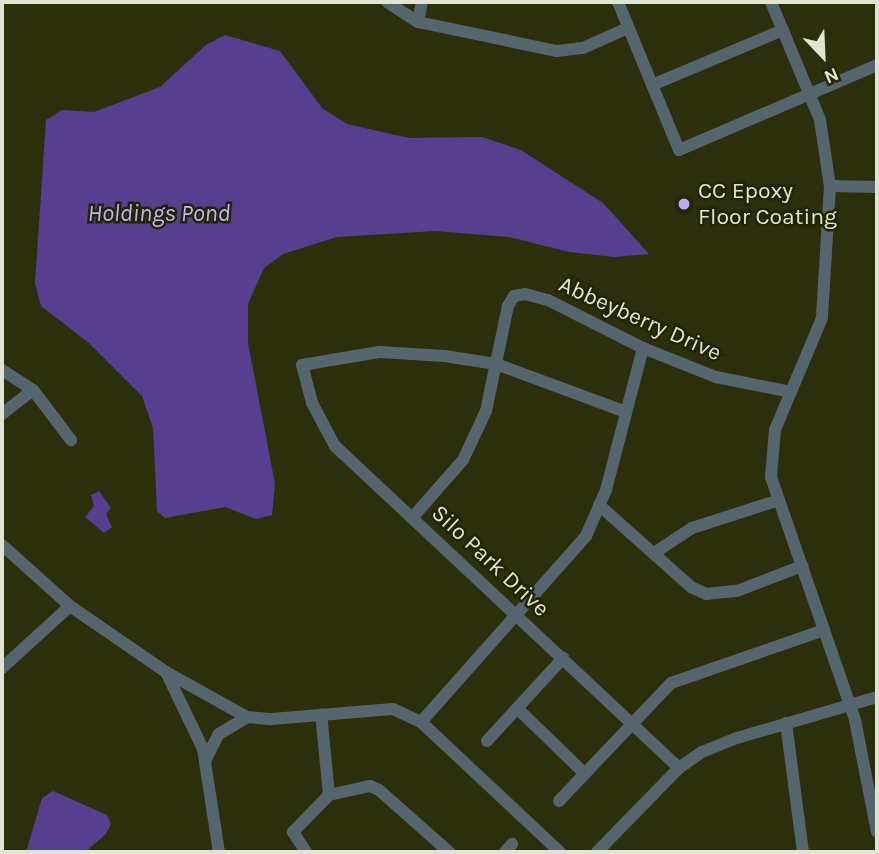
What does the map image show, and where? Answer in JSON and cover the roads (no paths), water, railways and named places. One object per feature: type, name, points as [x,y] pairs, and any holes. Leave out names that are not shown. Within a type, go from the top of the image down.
[{"type":"street","points":[[387,2],[418,22],[557,51],[583,48],[628,28]]},
{"type":"street","points":[[418,22],[422,2]]},
{"type":"street","points":[[618,2],[679,150],[877,65]]},
{"type":"street","points":[[771,2],[824,133],[830,186],[827,292],[821,318],[775,430],[769,461],[779,500],[850,705],[877,832]]},
{"type":"street","points":[[652,85],[783,30]]},
{"type":"street","points":[[830,186],[877,187]]},
{"type":"street","name":"Abbeyberry Drive","points":[[496,364],[508,306],[514,296],[525,294],[548,300],[643,348],[716,377],[791,392]]},
{"type":"street","points":[[421,722],[586,536],[599,505],[643,348]]},
{"type":"street","name":"Silo Park Drive","points":[[496,364],[379,352],[302,365],[312,403],[335,446],[678,768]]},
{"type":"street","points":[[412,518],[463,460],[486,411],[496,364],[626,412]]},
{"type":"street","points":[[2,370],[33,390],[71,440]]},
{"type":"street","points":[[2,414],[33,390]]},
{"type":"street","points":[[654,554],[692,528],[779,500]]},
{"type":"street","points":[[599,505],[691,587],[719,595],[802,566]]},
{"type":"street","points":[[2,545],[71,606],[166,672],[247,717]]},
{"type":"street","points":[[2,668],[71,606]]},
{"type":"street","points":[[559,801],[671,683],[824,630]]},
{"type":"street","points":[[487,741],[563,658]]},
{"type":"street","points":[[166,672],[205,761],[219,852]]},
{"type":"street","points":[[597,852],[678,768],[737,737],[877,697]]},
{"type":"street","points":[[205,761],[219,734],[247,717],[394,709],[421,722],[560,852]]},
{"type":"street","points":[[518,709],[585,774]]},
{"type":"street","points":[[321,714],[329,795]]},
{"type":"street","points":[[786,723],[803,852]]},
{"type":"street","points":[[306,852],[293,832],[329,795],[370,786],[379,790],[449,852]]},
{"type":"water","name":"Holdings Pond","points":[[225,35],[280,51],[322,108],[347,124],[409,138],[482,137],[521,150],[603,203],[649,254],[614,257],[569,252],[509,237],[435,231],[337,237],[283,254],[264,268],[248,304],[248,343],[275,484],[272,515],[256,519],[225,507],[165,518],[157,511],[153,428],[142,396],[89,343],[41,306],[35,283],[46,120],[62,110],[94,112],[160,87],[206,45]]},
{"type":"water","points":[[99,491],[111,508],[106,514],[112,527],[104,533],[85,517],[94,506],[91,495]]},
{"type":"water","points":[[53,791],[107,815],[111,824],[106,834],[85,852],[26,852],[42,798]]},
{"type":"place","name":"CC Epoxy Floor Coating","points":[[684,204]]}]
